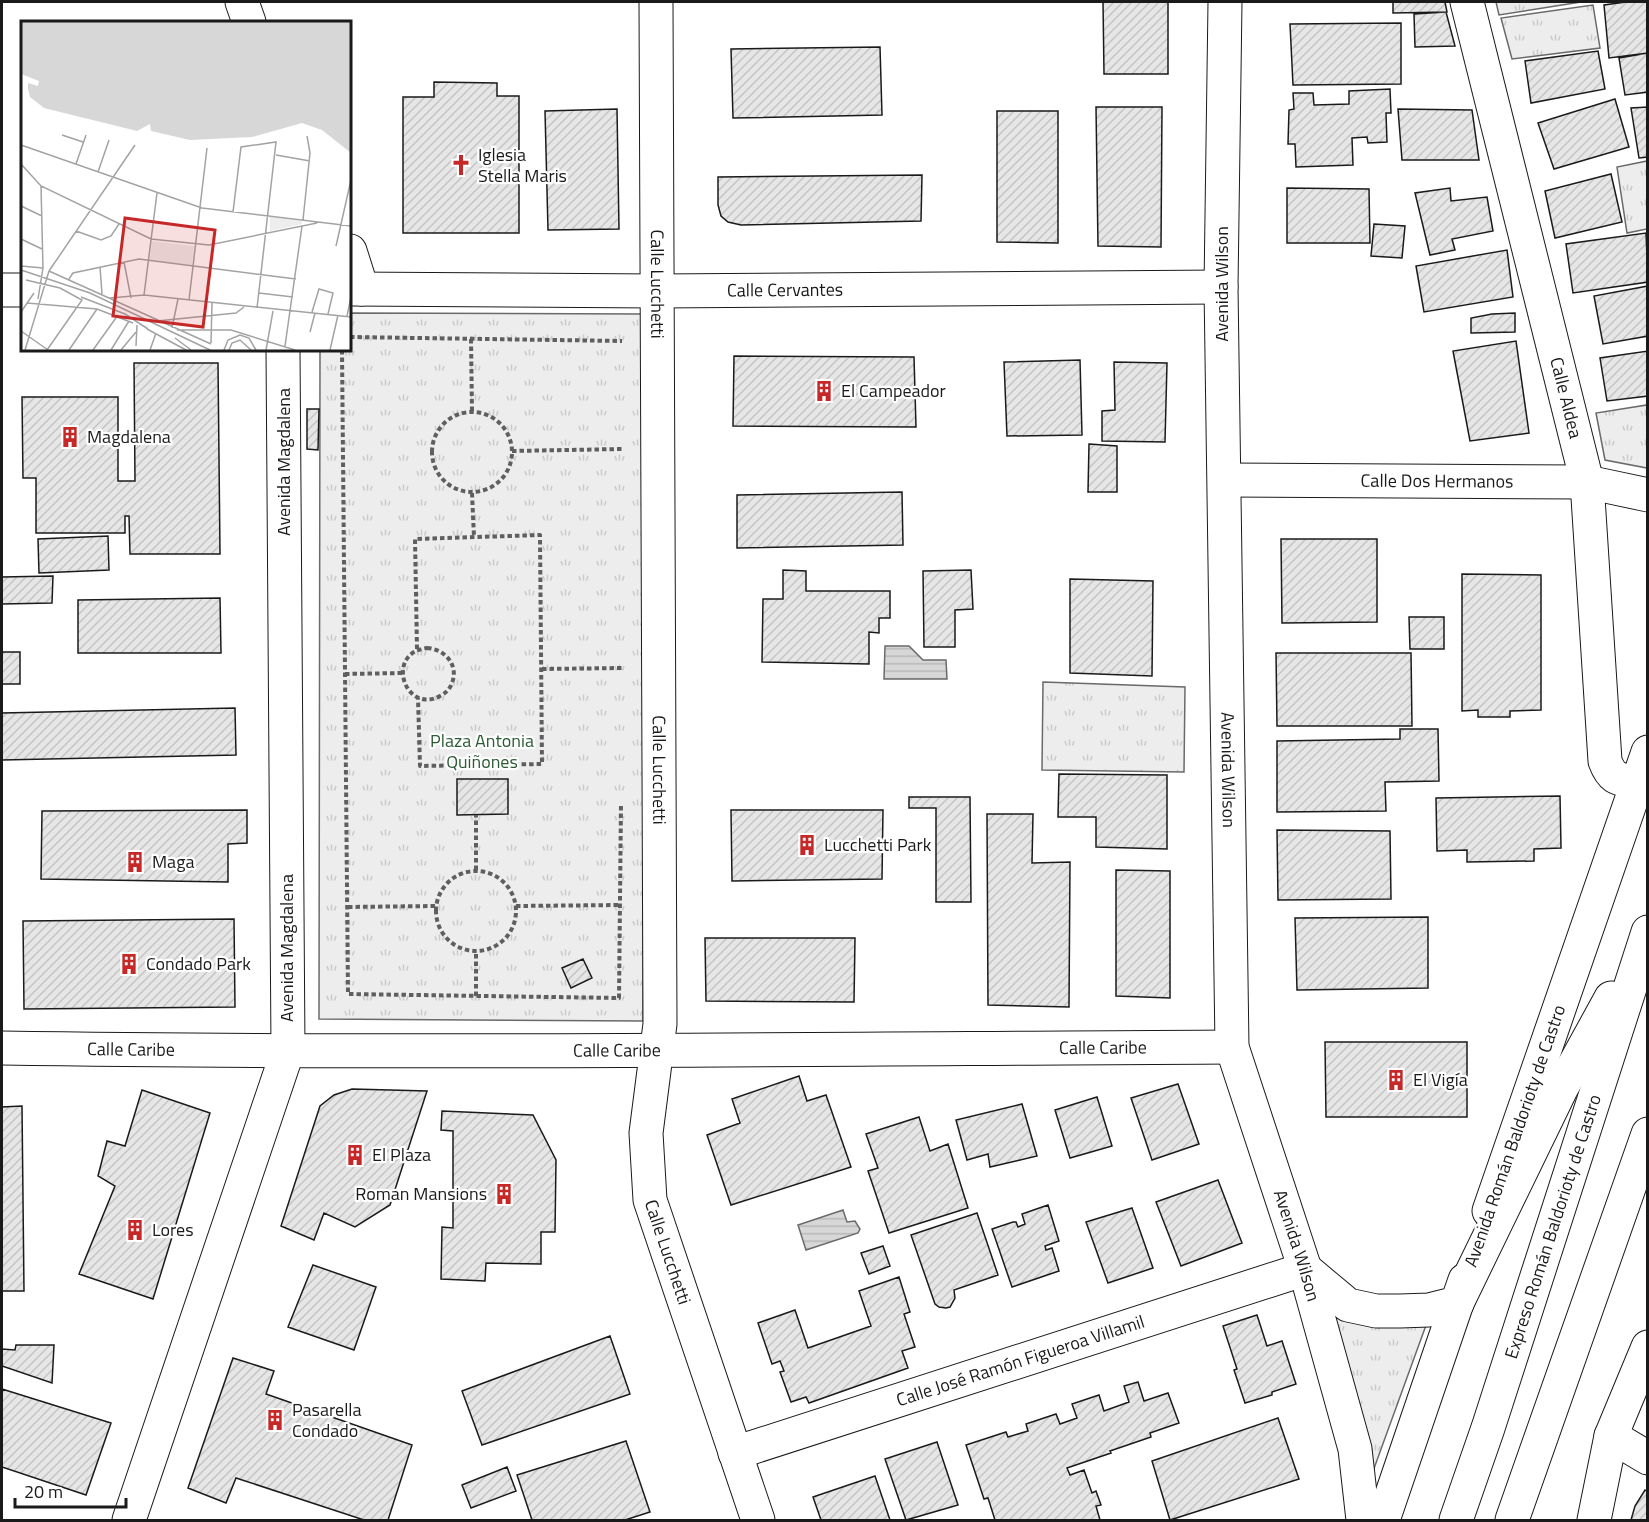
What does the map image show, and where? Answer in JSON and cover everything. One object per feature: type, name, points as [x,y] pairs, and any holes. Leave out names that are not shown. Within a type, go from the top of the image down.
[{"type":"main road","name":"Calle Lucchetti","points":[[656,2],[660,1024],[646,1133],[650,1200],[758,1521]]},
{"type":"main road","name":"Avenida Wilson","points":[[1225,2],[1221,287],[1232,1047],[1305,1269],[1355,1449],[1363,1521]]},
{"type":"main road","name":"Calle Aldea","points":[[1467,2],[1587,482],[1605,761],[1609,771],[1617,779],[1637,783]]},
{"type":"main road","points":[[351,257],[356,289]]},
{"type":"main road","name":"Calle Cervantes","points":[[356,289],[657,291],[1221,287]]},
{"type":"main road","points":[[2,290],[21,290]]},
{"type":"main road","name":"Avenida Magdalena","points":[[129,1521],[288,1050],[283,351]]},
{"type":"main road","name":"Calle Dos Hermanos","points":[[1225,480],[1587,482],[1647,495]]},
{"type":"main road","name":"Avenida Román Baldorioty de Castro","points":[[1383,1521],[1647,752]]},
{"type":"main road","points":[[1305,1269],[1348,1305],[1376,1311],[1400,1311],[1428,1310],[1457,1303],[1561,1089],[1647,931]]},
{"type":"main road","name":"Expreso Román Baldorioty de Castro","points":[[1456,1521],[1488,1428],[1647,931]]},
{"type":"main road","name":"Calle Caribe","points":[[2,1048],[656,1050],[1232,1047]]},
{"type":"main road","points":[[1512,1521],[1647,1134]]},
{"type":"main road","points":[[1537,1521],[1583,1320],[1647,1194]]},
{"type":"main road","name":"Calle José Ramón Figueroa Villamil","points":[[735,1452],[1305,1269]]},
{"type":"main road","points":[[1594,1521],[1611,1436],[1647,1347]]},
{"type":"main road","points":[[1611,1436],[1647,1458]]},
{"type":"path","points":[[351,337],[623,341]]},
{"type":"path","points":[[471,339],[472,411]]},
{"type":"path","points":[[342,351],[348,994],[620,998],[621,798]]},
{"type":"path","points":[[472,411],[482,413],[499,422],[510,437],[512,451],[510,466],[499,482],[491,488],[472,493],[446,482],[435,467],[432,457],[434,438],[445,422],[453,416],[472,411]]},
{"type":"path","points":[[512,451],[623,449]]},
{"type":"path","points":[[472,493],[474,537]]},
{"type":"path","points":[[417,649],[415,539],[540,536],[542,764],[420,766],[418,698]]},
{"type":"path","points":[[417,649],[439,650],[447,655],[454,670],[451,686],[446,692],[432,699],[418,698],[405,685],[403,673],[406,660],[417,649]]},
{"type":"path","points":[[542,669],[622,668],[622,657]]},
{"type":"path","points":[[345,674],[403,673]]},
{"type":"path","points":[[476,815],[476,870]]},
{"type":"path","points":[[476,870],[495,875],[509,888],[516,906],[514,925],[509,933],[495,946],[486,950],[476,951],[457,947],[449,942],[436,916],[438,896],[449,880],[466,871],[476,870]]},
{"type":"path","points":[[516,906],[620,905]]},
{"type":"path","points":[[348,907],[436,906]]},
{"type":"path","points":[[476,951],[476,996]]},
{"type":"green space","points":[[1496,2],[1581,2],[1499,15]]},
{"type":"green space","points":[[1593,5],[1600,48],[1512,59],[1501,18]]},
{"type":"green space","points":[[1647,161],[1647,229],[1627,233],[1617,167]]},
{"type":"green space","name":"Plaza Antonia Quiñones","points":[[351,313],[645,314],[643,1021],[319,1019],[320,351],[351,351]]},
{"type":"green space","points":[[1647,405],[1647,468],[1605,460],[1596,413]]},
{"type":"green space","points":[[1043,682],[1185,687],[1184,772],[1042,770]]},
{"type":"green space","points":[[1429,1317],[1372,1474],[1335,1318],[1392,1325]]},
{"type":"shaded area","points":[[885,646],[909,646],[923,660],[946,660],[947,679],[884,679]]},
{"type":"shaded area","points":[[843,1210],[847,1222],[855,1221],[860,1229],[858,1233],[806,1250],[798,1225]]},
{"type":"building","points":[[1103,2],[1168,2],[1168,74],[1104,74]]},
{"type":"building","points":[[1393,2],[1445,2],[1447,12],[1393,13]]},
{"type":"building","points":[[1648,2],[1648,53],[1609,58],[1604,5]]},
{"type":"building","points":[[1446,12],[1455,46],[1415,47],[1414,14]]},
{"type":"building","points":[[1401,23],[1401,84],[1293,85],[1290,24]]},
{"type":"building","points":[[880,47],[882,115],[733,118],[731,49]]},
{"type":"building","points":[[1598,51],[1605,89],[1531,103],[1525,61]]},
{"type":"building","points":[[1648,53],[1648,92],[1625,95],[1619,58]]},
{"type":"building","name":"Iglesia Stella Maris","points":[[434,82],[497,83],[497,96],[519,96],[519,233],[403,233],[403,97],[434,97]]},
{"type":"building","points":[[1390,89],[1391,113],[1386,113],[1387,142],[1368,143],[1367,137],[1352,138],[1353,165],[1296,167],[1295,144],[1288,144],[1289,110],[1294,109],[1293,93],[1313,93],[1314,105],[1349,104],[1349,91]]},
{"type":"building","points":[[1615,99],[1629,147],[1554,169],[1538,123]]},
{"type":"building","points":[[1096,107],[1162,107],[1161,247],[1098,246]]},
{"type":"building","points":[[1648,107],[1648,157],[1639,158],[1631,108]]},
{"type":"building","points":[[617,109],[619,229],[548,230],[545,111]]},
{"type":"building","points":[[1398,109],[1472,110],[1479,160],[1402,160]]},
{"type":"building","points":[[997,111],[1058,111],[1058,243],[997,242]]},
{"type":"building","points":[[1611,174],[1622,222],[1555,238],[1545,191]]},
{"type":"building","points":[[922,175],[921,221],[741,225],[728,222],[721,216],[718,205],[718,177]]},
{"type":"building","points":[[1287,188],[1369,189],[1370,243],[1287,243]]},
{"type":"building","points":[[1450,188],[1451,201],[1487,197],[1493,231],[1452,239],[1455,250],[1430,255],[1415,193]]},
{"type":"building","points":[[1374,224],[1405,226],[1402,258],[1371,256]]},
{"type":"building","points":[[1646,233],[1648,282],[1573,293],[1566,244]]},
{"type":"building","points":[[1507,250],[1513,297],[1424,312],[1416,266]]},
{"type":"building","points":[[1648,286],[1648,336],[1603,344],[1594,296]]},
{"type":"building","points":[[1515,313],[1515,332],[1471,333],[1471,318]]},
{"type":"building","points":[[1516,341],[1529,433],[1470,441],[1453,351]]},
{"type":"building","points":[[1648,351],[1648,396],[1607,401],[1600,358]]},
{"type":"building","name":"El Campeador","points":[[734,356],[914,357],[916,427],[733,426]]},
{"type":"building","points":[[1080,360],[1082,435],[1007,436],[1004,362]]},
{"type":"building","points":[[1114,362],[1167,363],[1165,442],[1102,441],[1102,411],[1115,410]]},
{"type":"building","name":"Magdalena","points":[[134,363],[218,363],[220,554],[130,554],[129,516],[125,516],[125,533],[36,533],[36,478],[23,478],[22,397],[118,397],[118,481],[135,481]]},
{"type":"building","points":[[307,409],[319,409],[318,450],[307,449]]},
{"type":"building","points":[[1089,444],[1117,446],[1117,492],[1088,492]]},
{"type":"building","points":[[902,492],[903,545],[737,548],[737,495]]},
{"type":"building","points":[[108,536],[109,570],[39,573],[38,539]]},
{"type":"building","points":[[1281,539],[1377,539],[1377,622],[1282,623]]},
{"type":"building","points":[[783,570],[806,571],[806,591],[890,591],[890,618],[879,618],[879,633],[869,632],[869,664],[762,662],[763,599],[783,599]]},
{"type":"building","points":[[971,570],[973,609],[955,610],[955,647],[924,647],[923,571]]},
{"type":"building","points":[[1462,574],[1541,575],[1541,710],[1510,711],[1510,717],[1478,717],[1478,710],[1462,711]]},
{"type":"building","points":[[53,576],[52,603],[2,604],[2,577]]},
{"type":"building","points":[[1070,579],[1153,581],[1152,676],[1070,673]]},
{"type":"building","points":[[220,598],[221,653],[78,653],[78,600]]},
{"type":"building","points":[[1409,617],[1444,617],[1444,649],[1410,649]]},
{"type":"building","points":[[2,652],[20,652],[20,684],[2,684]]},
{"type":"building","points":[[1276,653],[1411,653],[1412,726],[1277,726]]},
{"type":"building","points":[[235,708],[236,755],[2,760],[2,713]]},
{"type":"building","points":[[1400,729],[1438,729],[1439,781],[1385,782],[1386,811],[1277,812],[1277,741],[1400,739]]},
{"type":"building","points":[[1059,774],[1167,775],[1167,849],[1096,847],[1096,817],[1058,817]]},
{"type":"building","points":[[457,779],[508,779],[508,814],[457,815]]},
{"type":"building","points":[[1560,796],[1561,848],[1534,849],[1534,861],[1467,862],[1467,850],[1437,851],[1436,798]]},
{"type":"building","points":[[909,797],[970,797],[971,902],[936,902],[936,808],[909,808]]},
{"type":"building","name":"Maga","points":[[247,810],[247,843],[228,844],[228,882],[41,879],[42,811]]},
{"type":"building","name":"Lucchetti Park","points":[[731,810],[883,810],[882,879],[732,881]]},
{"type":"building","points":[[987,814],[1033,814],[1032,863],[1070,862],[1069,1007],[988,1005]]},
{"type":"building","points":[[1277,830],[1390,831],[1391,899],[1278,900]]},
{"type":"building","points":[[1116,870],[1170,871],[1170,998],[1116,996]]},
{"type":"building","points":[[1428,917],[1428,988],[1297,990],[1295,918]]},
{"type":"building","name":"Condado Park","points":[[234,919],[235,1007],[24,1009],[23,921]]},
{"type":"building","points":[[705,938],[855,938],[854,1002],[706,1001]]},
{"type":"building","points":[[583,959],[592,978],[571,988],[562,968]]},
{"type":"building","name":"El Vigía","points":[[1325,1042],[1467,1042],[1467,1117],[1326,1117]]},
{"type":"building","points":[[799,1076],[807,1101],[826,1095],[851,1167],[731,1205],[707,1135],[740,1123],[732,1099]]},
{"type":"building","points":[[1178,1084],[1199,1144],[1152,1160],[1131,1098]]},
{"type":"building","name":"El Plaza","points":[[352,1089],[427,1091],[390,1205],[355,1227],[324,1213],[314,1240],[281,1226],[320,1106],[334,1095]]},
{"type":"building","name":"Lores","points":[[142,1090],[210,1113],[153,1299],[79,1274],[115,1186],[98,1176],[107,1141],[125,1146]]},
{"type":"building","points":[[1097,1097],[1112,1146],[1070,1158],[1055,1110]]},
{"type":"building","points":[[1022,1104],[1037,1156],[990,1167],[988,1154],[967,1160],[956,1120]]},
{"type":"building","points":[[22,1106],[24,1291],[2,1291],[2,1107]]},
{"type":"building","name":"Roman Mansions","points":[[442,1111],[533,1115],[556,1160],[555,1232],[541,1232],[541,1264],[486,1263],[485,1281],[441,1279],[442,1227],[453,1228],[453,1131],[441,1130]]},
{"type":"building","points":[[919,1117],[930,1151],[948,1144],[968,1208],[889,1233],[868,1171],[878,1168],[866,1134]]},
{"type":"building","points":[[1218,1180],[1242,1243],[1181,1266],[1156,1202]]},
{"type":"building","points":[[1048,1205],[1059,1241],[1045,1246],[1046,1250],[1052,1248],[1059,1271],[1012,1287],[992,1229],[1013,1222],[1016,1222],[1018,1227],[1025,1224],[1022,1214]]},
{"type":"building","points":[[1132,1208],[1153,1268],[1108,1283],[1086,1222]]},
{"type":"building","points":[[977,1213],[998,1275],[954,1290],[955,1298],[950,1307],[939,1307],[935,1304],[911,1235]]},
{"type":"building","points":[[883,1246],[890,1266],[869,1274],[861,1253]]},
{"type":"building","points":[[313,1265],[376,1287],[354,1350],[288,1327]]},
{"type":"building","points":[[899,1277],[910,1312],[904,1314],[915,1347],[902,1351],[908,1368],[809,1403],[806,1397],[791,1402],[780,1372],[784,1371],[780,1361],[772,1364],[758,1323],[795,1310],[808,1348],[871,1326],[859,1291]]},
{"type":"building","points":[[1257,1315],[1267,1346],[1282,1341],[1296,1384],[1272,1392],[1272,1395],[1245,1403],[1223,1326]]},
{"type":"building","points":[[610,1336],[630,1394],[482,1445],[462,1391]]},
{"type":"building","points":[[16,1345],[54,1345],[52,1383],[2,1366],[2,1349],[15,1350]]},
{"type":"building","name":"Pasarella Condado","points":[[233,1358],[274,1371],[266,1394],[412,1445],[388,1520],[364,1520],[236,1478],[226,1503],[188,1488]]},
{"type":"building","points":[[1138,1382],[1144,1401],[1168,1393],[1179,1423],[1150,1433],[1151,1437],[1067,1468],[1070,1475],[1084,1470],[1092,1493],[1096,1491],[1101,1505],[1096,1506],[1100,1520],[995,1520],[988,1498],[984,1499],[966,1445],[1006,1432],[1008,1437],[1028,1431],[1026,1424],[1056,1414],[1060,1424],[1077,1418],[1072,1404],[1099,1395],[1104,1411],[1129,1402],[1124,1386]]},
{"type":"building","points":[[2,1389],[111,1423],[86,1495],[2,1467]]},
{"type":"building","points":[[1278,1418],[1299,1479],[1170,1520],[1152,1461]]},
{"type":"building","points":[[626,1441],[650,1512],[625,1520],[532,1520],[517,1475]]},
{"type":"building","points":[[937,1442],[958,1505],[906,1520],[885,1459]]},
{"type":"building","points":[[507,1467],[516,1491],[471,1508],[462,1485]]},
{"type":"building","points":[[875,1476],[890,1520],[821,1520],[813,1497]]},
{"type":"building","points":[[1645,1490],[1648,1492],[1648,1520],[1631,1520],[1635,1506]]},
{"type":"place","name":"Iglesia Stella Maris","points":[[461,165]]},
{"type":"place","name":"El Campeador","points":[[824,391]]},
{"type":"place","name":"Magdalena","points":[[70,437]]},
{"type":"place","name":"Lucchetti Park","points":[[807,845]]},
{"type":"place","name":"Maga","points":[[135,862]]},
{"type":"place","name":"Condado Park","points":[[129,964]]},
{"type":"place","name":"El Vigía","points":[[1396,1080]]},
{"type":"place","name":"El Plaza","points":[[355,1155]]},
{"type":"place","name":"Roman Mansions","points":[[504,1194]]},
{"type":"place","name":"Lores","points":[[135,1230]]},
{"type":"place","name":"Pasarella Condado","points":[[275,1420]]}]
